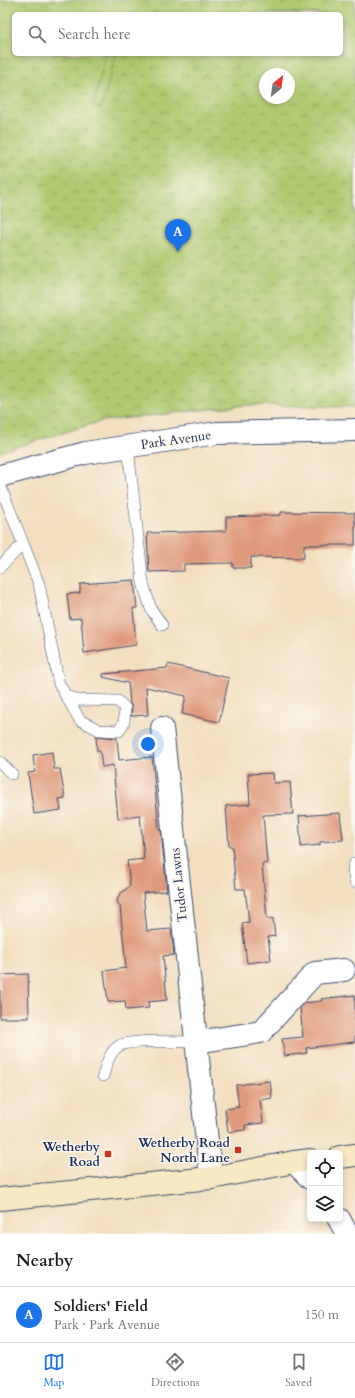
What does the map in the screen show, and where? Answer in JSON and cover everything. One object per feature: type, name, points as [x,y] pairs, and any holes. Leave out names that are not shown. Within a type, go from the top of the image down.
[{"type":"street","name":"Park Avenue","points":[[0,476],[86,453],[217,434],[355,430]]},
{"type":"street","name":"Tudor Lawns","points":[[162,728],[211,1178]]},
{"type":"street","points":[[196,1042],[261,1032],[315,973],[350,969]]},
{"type":"street","points":[[343,1157],[355,1155]]},
{"type":"street","points":[[0,1199],[211,1178],[302,1161],[307,1172]]},
{"type":"street","points":[[340,1222],[347,1234]]},
{"type":"lane","points":[[128,447],[144,583],[151,609],[162,625]]},
{"type":"lane","points":[[0,485],[39,584],[59,684],[65,695],[80,720],[99,730],[119,731],[124,722],[125,708],[118,701],[77,700],[65,695]]},
{"type":"lane","points":[[0,567],[23,544]]},
{"type":"lane","points":[[0,762],[12,774]]},
{"type":"lane","points":[[355,863],[353,869],[355,882]]},
{"type":"lane","points":[[103,1076],[106,1064],[113,1051],[119,1045],[131,1042],[196,1042]]},
{"type":"green space","points":[[0,0],[355,0],[355,407],[246,405],[102,421],[0,452]]},
{"type":"green space","points":[[106,56],[115,56],[101,109],[93,106]]},
{"type":"building","points":[[281,512],[355,513],[355,545],[304,545],[304,558],[251,557],[251,568],[233,568],[233,563],[184,564],[184,571],[149,572],[147,533],[226,531],[226,517],[281,515]]},
{"type":"building","points":[[134,580],[137,608],[133,608],[136,645],[84,653],[81,618],[70,619],[67,594],[80,593],[80,584]]},
{"type":"building","points":[[168,664],[229,678],[219,722],[182,714],[186,696],[146,687],[148,715],[131,716],[132,708],[128,683],[103,677],[103,674],[167,668]]},
{"type":"building","points":[[96,736],[117,738],[119,760],[152,757],[167,891],[143,893],[147,931],[171,929],[174,955],[163,956],[167,1000],[148,1002],[149,1008],[126,1010],[125,1001],[108,1002],[104,971],[126,968],[120,906],[117,901],[120,894],[130,886],[127,861],[144,859],[140,815],[118,818],[113,765],[102,767],[100,751],[97,751]]},
{"type":"building","points":[[52,752],[54,769],[60,769],[65,798],[59,799],[61,810],[34,814],[28,773],[35,772],[33,755]]},
{"type":"building","points":[[273,773],[274,783],[290,782],[293,814],[263,815],[267,863],[262,864],[267,919],[273,918],[275,936],[268,937],[271,960],[247,963],[242,923],[249,922],[245,889],[236,889],[232,846],[229,846],[226,806],[250,804],[248,774]]},
{"type":"building","points":[[340,813],[343,840],[320,842],[320,845],[301,847],[299,816]]},
{"type":"building","points":[[28,974],[29,1018],[0,1018],[0,975]]},
{"type":"building","points":[[355,995],[355,1042],[306,1048],[307,1053],[285,1056],[282,1039],[303,1037],[300,1008],[304,1003],[322,1001],[321,999]]},
{"type":"building","points":[[270,1081],[272,1098],[260,1100],[263,1123],[245,1125],[245,1130],[228,1132],[225,1109],[239,1107],[236,1085]]},
{"type":"place","name":"Soldiers' Field","points":[[178,252]]},
{"type":"place","name":"Wetherby Road North Lane","points":[[238,1150]]},
{"type":"place","name":"Wetherby Road","points":[[108,1154]]}]
